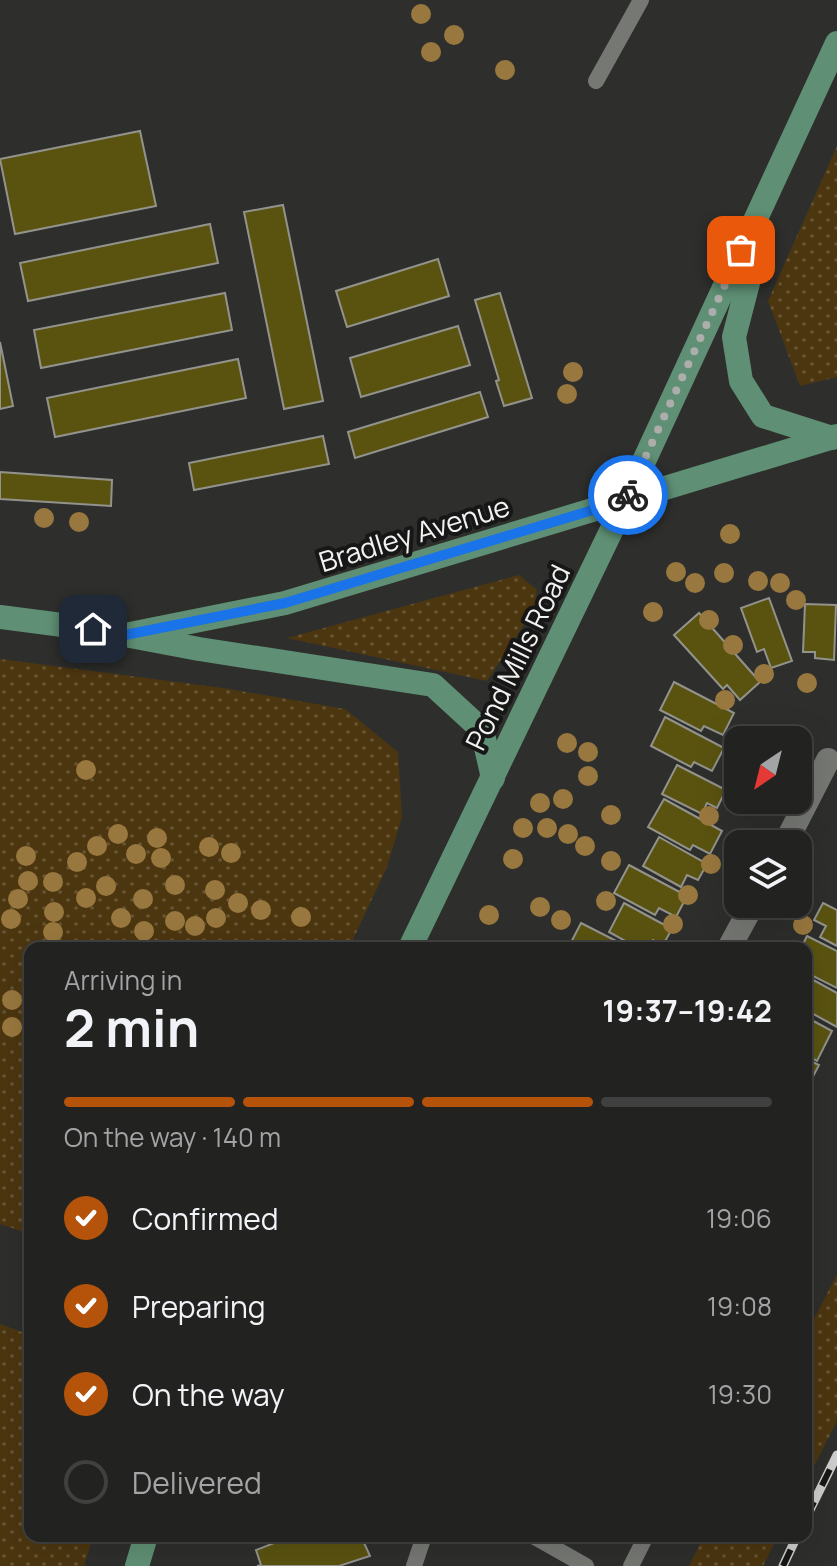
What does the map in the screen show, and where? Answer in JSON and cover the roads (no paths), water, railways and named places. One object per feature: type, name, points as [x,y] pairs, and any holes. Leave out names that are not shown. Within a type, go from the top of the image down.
[{"type":"main road","name":"Pond Mills Road","points":[[413,942],[626,500],[837,43]]},
{"type":"main road","points":[[779,167],[734,337],[741,381],[763,416],[834,437]]},
{"type":"main road","name":"Bradley Avenue","points":[[0,617],[125,635],[285,603],[834,437]]},
{"type":"main road","points":[[125,635],[433,685],[482,730],[493,778]]},
{"type":"main road","points":[[137,1566],[144,1542]]},
{"type":"street","points":[[792,830],[828,760]]},
{"type":"street","points":[[732,942],[745,918]]},
{"type":"lane","points":[[596,81],[641,0]]},
{"type":"lane","points":[[414,1566],[422,1542]]},
{"type":"lane","points":[[544,1542],[586,1566]]},
{"type":"lane","points":[[631,1566],[643,1542]]},
{"type":"railway","points":[[812,1506],[837,1455]]},
{"type":"railway","points":[[783,1566],[794,1542]]}]
